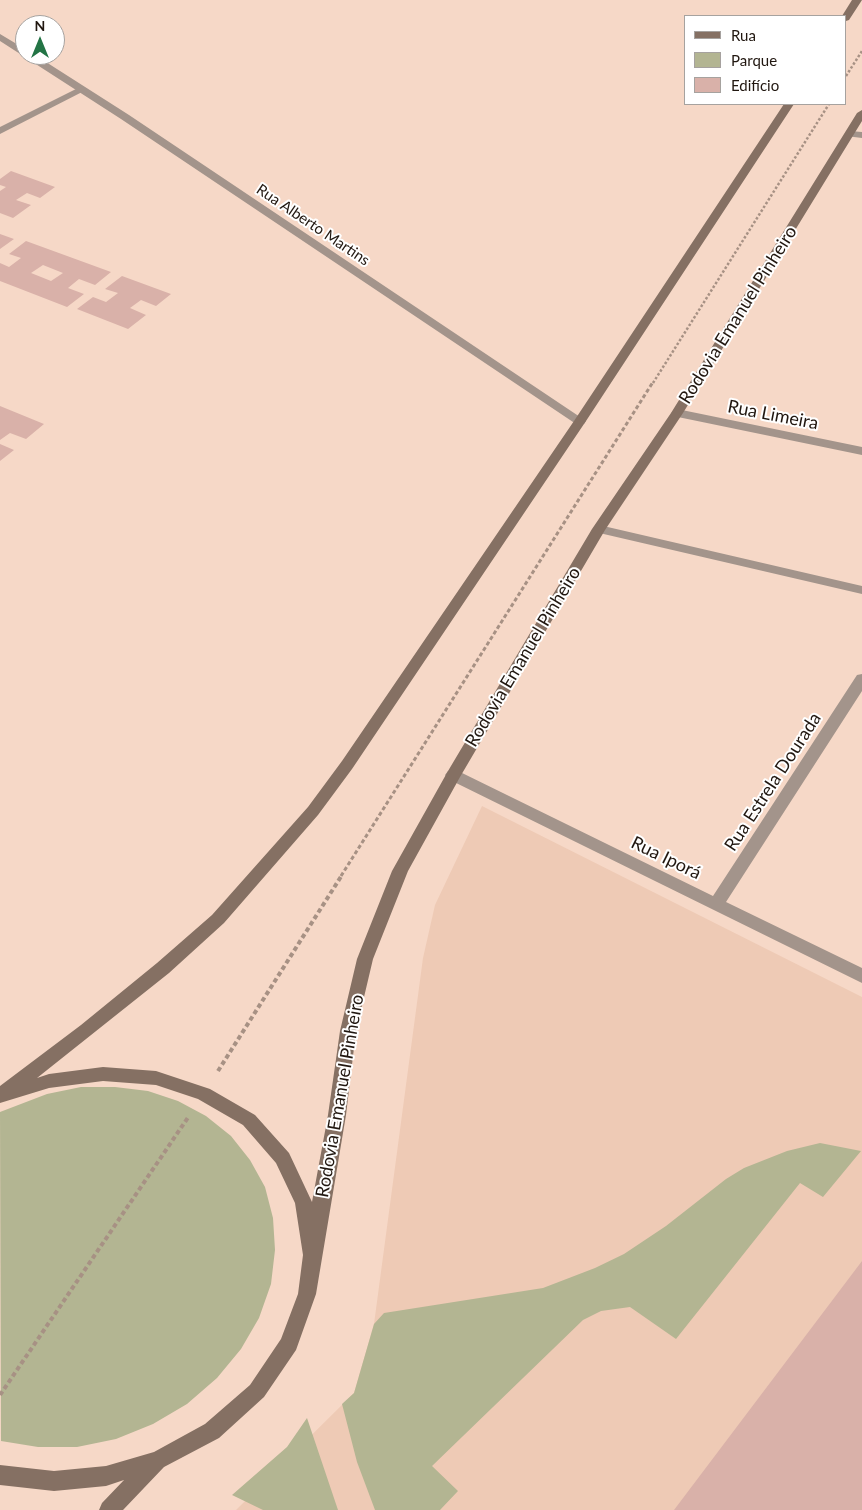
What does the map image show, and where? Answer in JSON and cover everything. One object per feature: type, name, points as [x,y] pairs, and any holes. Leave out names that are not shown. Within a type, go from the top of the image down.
[{"type":"main road","points":[[847,16],[857,0]]},
{"type":"main road","points":[[0,1096],[87,1030],[163,968],[218,919],[313,811],[347,765],[580,421],[788,105]]},
{"type":"main road","name":"Rodovia Emanuel Pinheiro","points":[[312,1255],[337,1115],[348,1031],[366,959],[400,871],[453,775],[599,529],[677,413],[856,134],[862,113]]},
{"type":"main road","points":[[0,1096],[49,1081],[103,1074],[156,1078],[204,1094],[249,1120],[282,1158],[304,1203],[312,1255],[307,1294],[289,1344],[256,1391],[212,1431],[158,1460],[106,1476],[54,1481],[0,1475]]},
{"type":"main road","points":[[109,1510],[158,1460]]},
{"type":"street","name":"Rua Alberto Martins","points":[[0,37],[15,46]]},
{"type":"street","name":"Rua Alberto Martins","points":[[44,65],[580,421]]},
{"type":"street","name":"Rua Limeira","points":[[677,413],[862,451]]},
{"type":"street","name":"Rua Estrela Dourada","points":[[716,905],[862,679]]},
{"type":"street","name":"Rua Iporá","points":[[453,775],[862,976]]},
{"type":"lane","points":[[0,130],[81,90]]},
{"type":"lane","points":[[599,529],[862,590]]},
{"type":"path","points":[[847,74],[862,51]]},
{"type":"path","points":[[0,1395],[204,1094],[827,105]]},
{"type":"shaded area","points":[[482,806],[862,997],[862,1510],[236,1510],[354,1393],[374,1324],[423,958],[435,905]]},
{"type":"green space","points":[[81,1087],[115,1087],[148,1091],[178,1101],[206,1116],[231,1136],[250,1160],[265,1187],[273,1218],[275,1250],[271,1284],[259,1318],[241,1349],[217,1378],[187,1404],[153,1424],[116,1439],[77,1447],[38,1447],[1,1441],[0,1112],[47,1094]]},
{"type":"green space","points":[[820,1143],[861,1151],[823,1197],[800,1183],[676,1339],[630,1307],[601,1311],[583,1320],[432,1466],[458,1491],[440,1510],[375,1510],[357,1462],[342,1404],[354,1393],[374,1324],[384,1313],[543,1288],[595,1268],[624,1254],[666,1226],[726,1179],[744,1168],[787,1151]]},
{"type":"green space","points":[[307,1418],[338,1510],[263,1510],[232,1495],[287,1447]]},
{"type":"building","points":[[11,171],[55,187],[40,198],[27,193],[16,200],[31,205],[13,218],[0,213],[0,191],[6,187],[0,185],[0,179]]},
{"type":"building","points":[[0,234],[14,239],[0,249]]},
{"type":"building","points":[[26,241],[111,272],[95,285],[79,279],[68,288],[84,294],[67,307],[0,281],[0,263],[9,267],[21,258],[9,254]],"holes":[[[43,265],[63,273],[51,281],[31,273]]]},
{"type":"building","points":[[122,276],[171,294],[156,306],[141,300],[130,308],[146,315],[128,329],[77,309],[93,297],[106,302],[118,293],[105,289]]},
{"type":"building","points":[[0,406],[44,424],[26,439],[10,433],[0,440]]},
{"type":"building","points":[[0,444],[14,450],[0,461]]},
{"type":"building","points":[[862,1261],[862,1510],[674,1510]]}]
